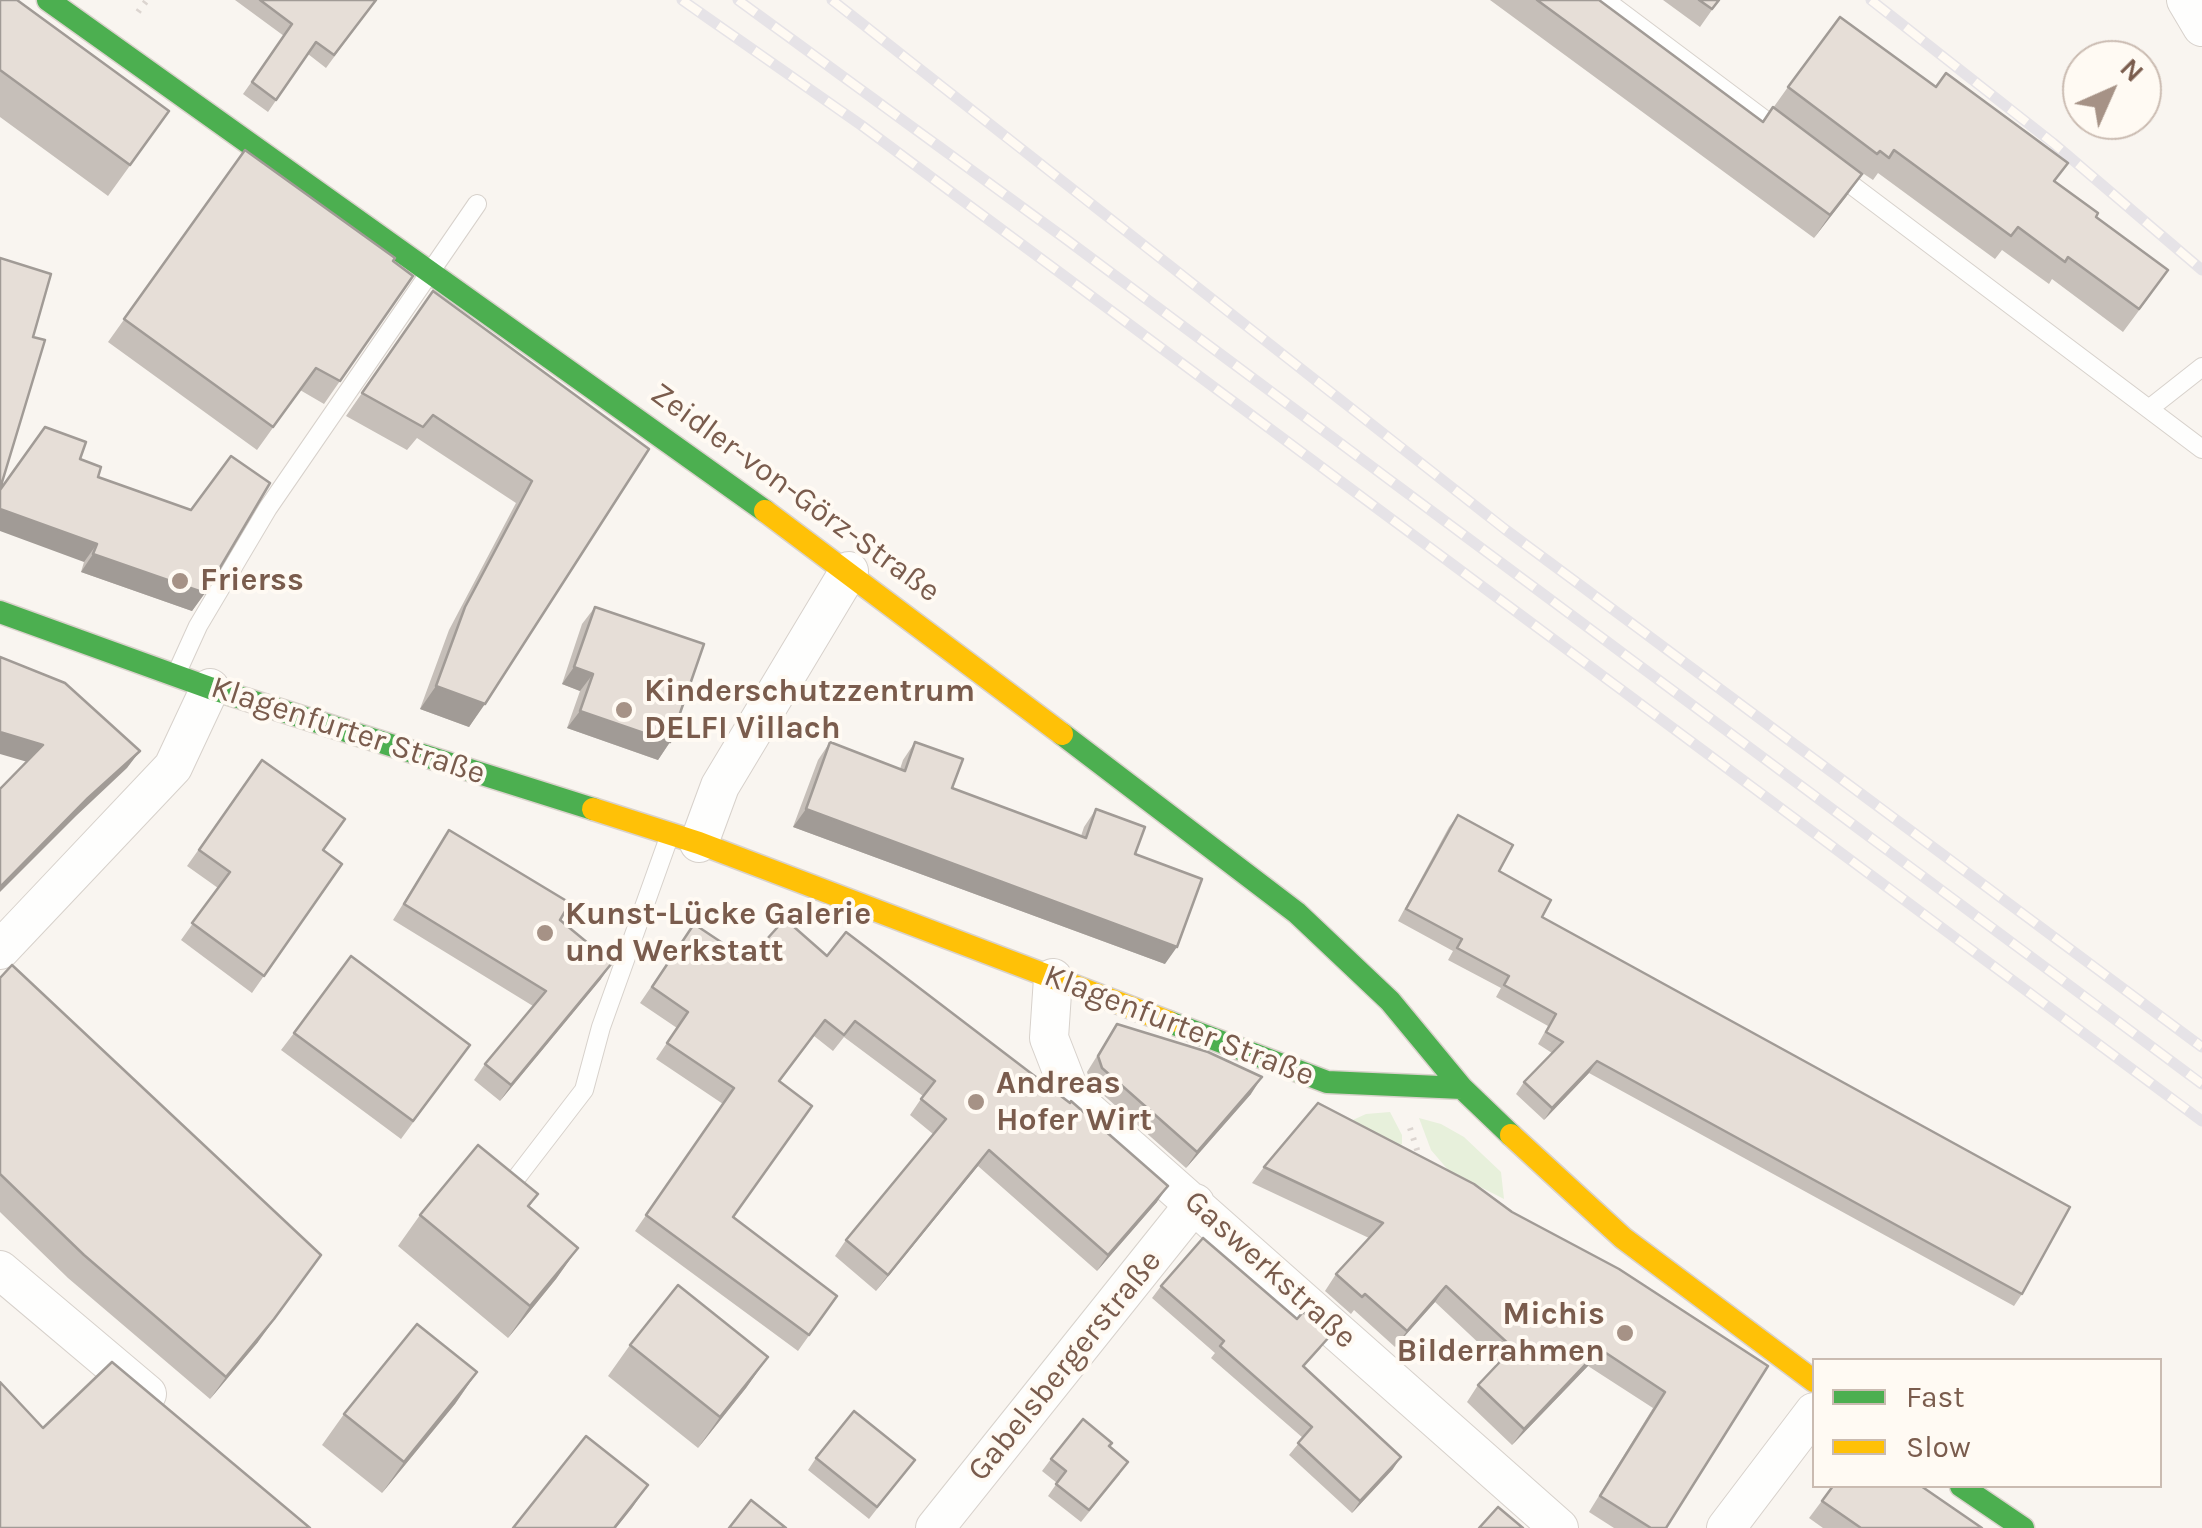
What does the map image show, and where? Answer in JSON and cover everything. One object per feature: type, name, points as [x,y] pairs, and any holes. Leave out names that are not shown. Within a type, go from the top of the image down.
[{"type":"street","name":"Zeidler-von-Görz-Straße","points":[[48,0],[850,570],[1297,913],[1390,1001],[1462,1088]]},
{"type":"street","points":[[2186,0],[2202,27]]},
{"type":"street","points":[[685,838],[850,570]]},
{"type":"street","name":"Klagenfurter Straße","points":[[0,612],[193,681],[685,838],[1327,1082],[1462,1088]]},
{"type":"street","points":[[0,950],[173,767],[193,681]]},
{"type":"street","name":"Gaswerkstraße","points":[[1053,978],[1048,1038],[1072,1097],[1559,1528]]},
{"type":"street","points":[[1462,1088],[1624,1238],[1812,1379]]},
{"type":"street","name":"Gabelsbergerstraße","points":[[935,1528],[1195,1204]]},
{"type":"street","points":[[0,1270],[177,1420]]},
{"type":"street","points":[[1726,1528],[1812,1415]]},
{"type":"street","points":[[1964,1488],[2024,1528]]},
{"type":"lane","points":[[1605,0],[1792,140]]},
{"type":"lane","points":[[1823,163],[2202,449]]},
{"type":"lane","points":[[193,681],[198,626],[268,508],[478,204]]},
{"type":"lane","points":[[2150,408],[2202,367]]},
{"type":"lane","points":[[514,1181],[584,1090],[601,1028],[685,838]]},
{"type":"green space","points":[[1390,1112],[1402,1135],[1402,1144],[1393,1148],[1344,1124],[1366,1114]]},
{"type":"green space","points":[[1419,1118],[1441,1124],[1464,1137],[1501,1172],[1504,1199],[1449,1171],[1431,1150]]},
{"type":"building","points":[[0,0],[17,0],[169,111],[130,165],[0,70]]},
{"type":"building","points":[[260,0],[376,0],[334,55],[316,42],[276,100],[252,82],[292,24]]},
{"type":"building","points":[[1537,0],[1599,0],[1763,122],[1773,107],[1862,174],[1830,215]]},
{"type":"building","points":[[1699,0],[1719,0],[1712,9]]},
{"type":"building","points":[[1840,17],[1936,87],[1946,73],[2068,163],[2054,181],[2168,270],[2139,309],[2068,257],[2065,262],[2018,227],[2011,236],[1894,150],[1889,158],[1880,151],[1877,154],[1788,87]]},
{"type":"building","points":[[245,150],[395,258],[393,261],[413,276],[340,381],[316,368],[273,427],[124,319]]},
{"type":"building","points":[[0,258],[51,274],[33,337],[45,340],[0,489]]},
{"type":"building","points":[[433,291],[649,449],[485,704],[436,686],[465,607],[532,481],[433,415],[423,427],[362,393]]},
{"type":"building","points":[[45,427],[86,442],[80,459],[101,467],[98,477],[191,510],[231,456],[270,483],[205,593],[93,554],[97,544],[0,509],[0,490]]},
{"type":"building","name":"Kinderschutzzentrum DELFI Villach","points":[[595,607],[704,644],[670,742],[580,711],[593,674],[574,667]]},
{"type":"building","points":[[0,657],[65,683],[140,751],[0,887],[0,789],[43,745],[0,732]]},
{"type":"building","points":[[830,742],[905,771],[915,742],[963,759],[952,788],[1086,838],[1096,809],[1145,827],[1135,854],[1202,879],[1177,947],[806,809]]},
{"type":"building","points":[[262,760],[345,819],[323,850],[342,864],[264,976],[192,923],[230,872],[199,850]]},
{"type":"building","points":[[1458,815],[1513,845],[1499,871],[1551,900],[1542,917],[2070,1207],[2022,1294],[1597,1061],[1552,1108],[1524,1082],[1563,1042],[1546,1032],[1556,1014],[1504,985],[1509,976],[1457,948],[1462,939],[1406,909]]},
{"type":"building","points":[[449,830],[570,903],[560,920],[612,963],[511,1085],[485,1064],[546,991],[404,904]]},
{"type":"building","points":[[785,919],[827,956],[846,932],[1071,1101],[1168,1186],[1108,1255],[989,1150],[888,1275],[846,1240],[946,1119],[921,1099],[935,1081],[855,1021],[844,1035],[825,1020],[779,1081],[812,1106],[733,1217],[837,1296],[809,1335],[646,1215],[734,1088],[667,1043],[688,1012],[652,987],[694,924],[748,960]]},
{"type":"building","points":[[351,956],[470,1045],[413,1121],[294,1033]]},
{"type":"building","points":[[12,965],[321,1255],[226,1377],[84,1255],[0,1174],[0,978]]},
{"type":"building","points":[[1117,1024],[1208,1052],[1262,1077],[1197,1152],[1102,1068],[1098,1056]]},
{"type":"building","points":[[1318,1103],[1474,1184],[1512,1212],[1619,1269],[1768,1366],[1666,1528],[1651,1528],[1600,1496],[1665,1392],[1600,1349],[1524,1429],[1478,1385],[1513,1348],[1446,1286],[1407,1331],[1336,1274],[1383,1223],[1264,1167]]},
{"type":"building","points":[[478,1145],[538,1194],[528,1206],[578,1248],[530,1306],[420,1215]]},
{"type":"building","points":[[1203,1238],[1297,1319],[1303,1312],[1330,1336],[1303,1366],[1401,1457],[1360,1501],[1298,1443],[1312,1427],[1220,1346],[1224,1341],[1161,1286]]},
{"type":"building","points":[[678,1285],[768,1357],[720,1417],[630,1345]]},
{"type":"building","points":[[417,1324],[477,1372],[404,1462],[344,1414]]},
{"type":"building","points":[[112,1362],[310,1528],[0,1528],[0,1382],[43,1428]]},
{"type":"building","points":[[854,1411],[915,1460],[877,1507],[816,1458]]},
{"type":"building","points":[[1083,1419],[1128,1462],[1089,1510],[1056,1484],[1066,1471],[1051,1459]]},
{"type":"building","points":[[586,1436],[648,1485],[614,1528],[513,1528]]},
{"type":"building","points":[[1832,1488],[1924,1488],[1982,1528],[1861,1528],[1822,1501]]},
{"type":"building","points":[[751,1500],[786,1528],[729,1528]]},
{"type":"building","points":[[1498,1507],[1523,1528],[1479,1528]]},
{"type":"railway","points":[[682,0],[861,125],[2202,1121]]},
{"type":"railway","points":[[738,0],[2202,1084]]},
{"type":"railway","points":[[832,0],[1506,530],[2202,1047]]},
{"type":"railway","points":[[1871,0],[2053,143],[2202,270]]},
{"type":"traffic: fast","points":[[48,0],[765,511]]},
{"type":"traffic: fast","points":[[0,612],[210,688],[593,809]]},
{"type":"traffic: fast","points":[[1062,734],[1297,913],[1390,1001],[1462,1088],[1511,1135]]},
{"type":"traffic: fast","points":[[1169,1022],[1327,1082],[1462,1088]]},
{"type":"traffic: fast","points":[[1964,1488],[2023,1528]]},
{"type":"traffic: slow","points":[[765,511],[1062,734]]},
{"type":"traffic: slow","points":[[593,809],[699,843],[1169,1022]]},
{"type":"traffic: slow","points":[[1511,1135],[1623,1238],[1812,1380]]},
{"type":"place","name":"Frierss","points":[[180,581]]},
{"type":"place","name":"Kinderschutzzentrum DELFI Villach","points":[[624,710]]},
{"type":"place","name":"Kunst-Lücke Galerie und Werkstatt","points":[[545,933]]},
{"type":"place","name":"Andreas Hofer Wirt","points":[[976,1102]]},
{"type":"place","name":"Michis Bilderrahmen","points":[[1625,1333]]}]
